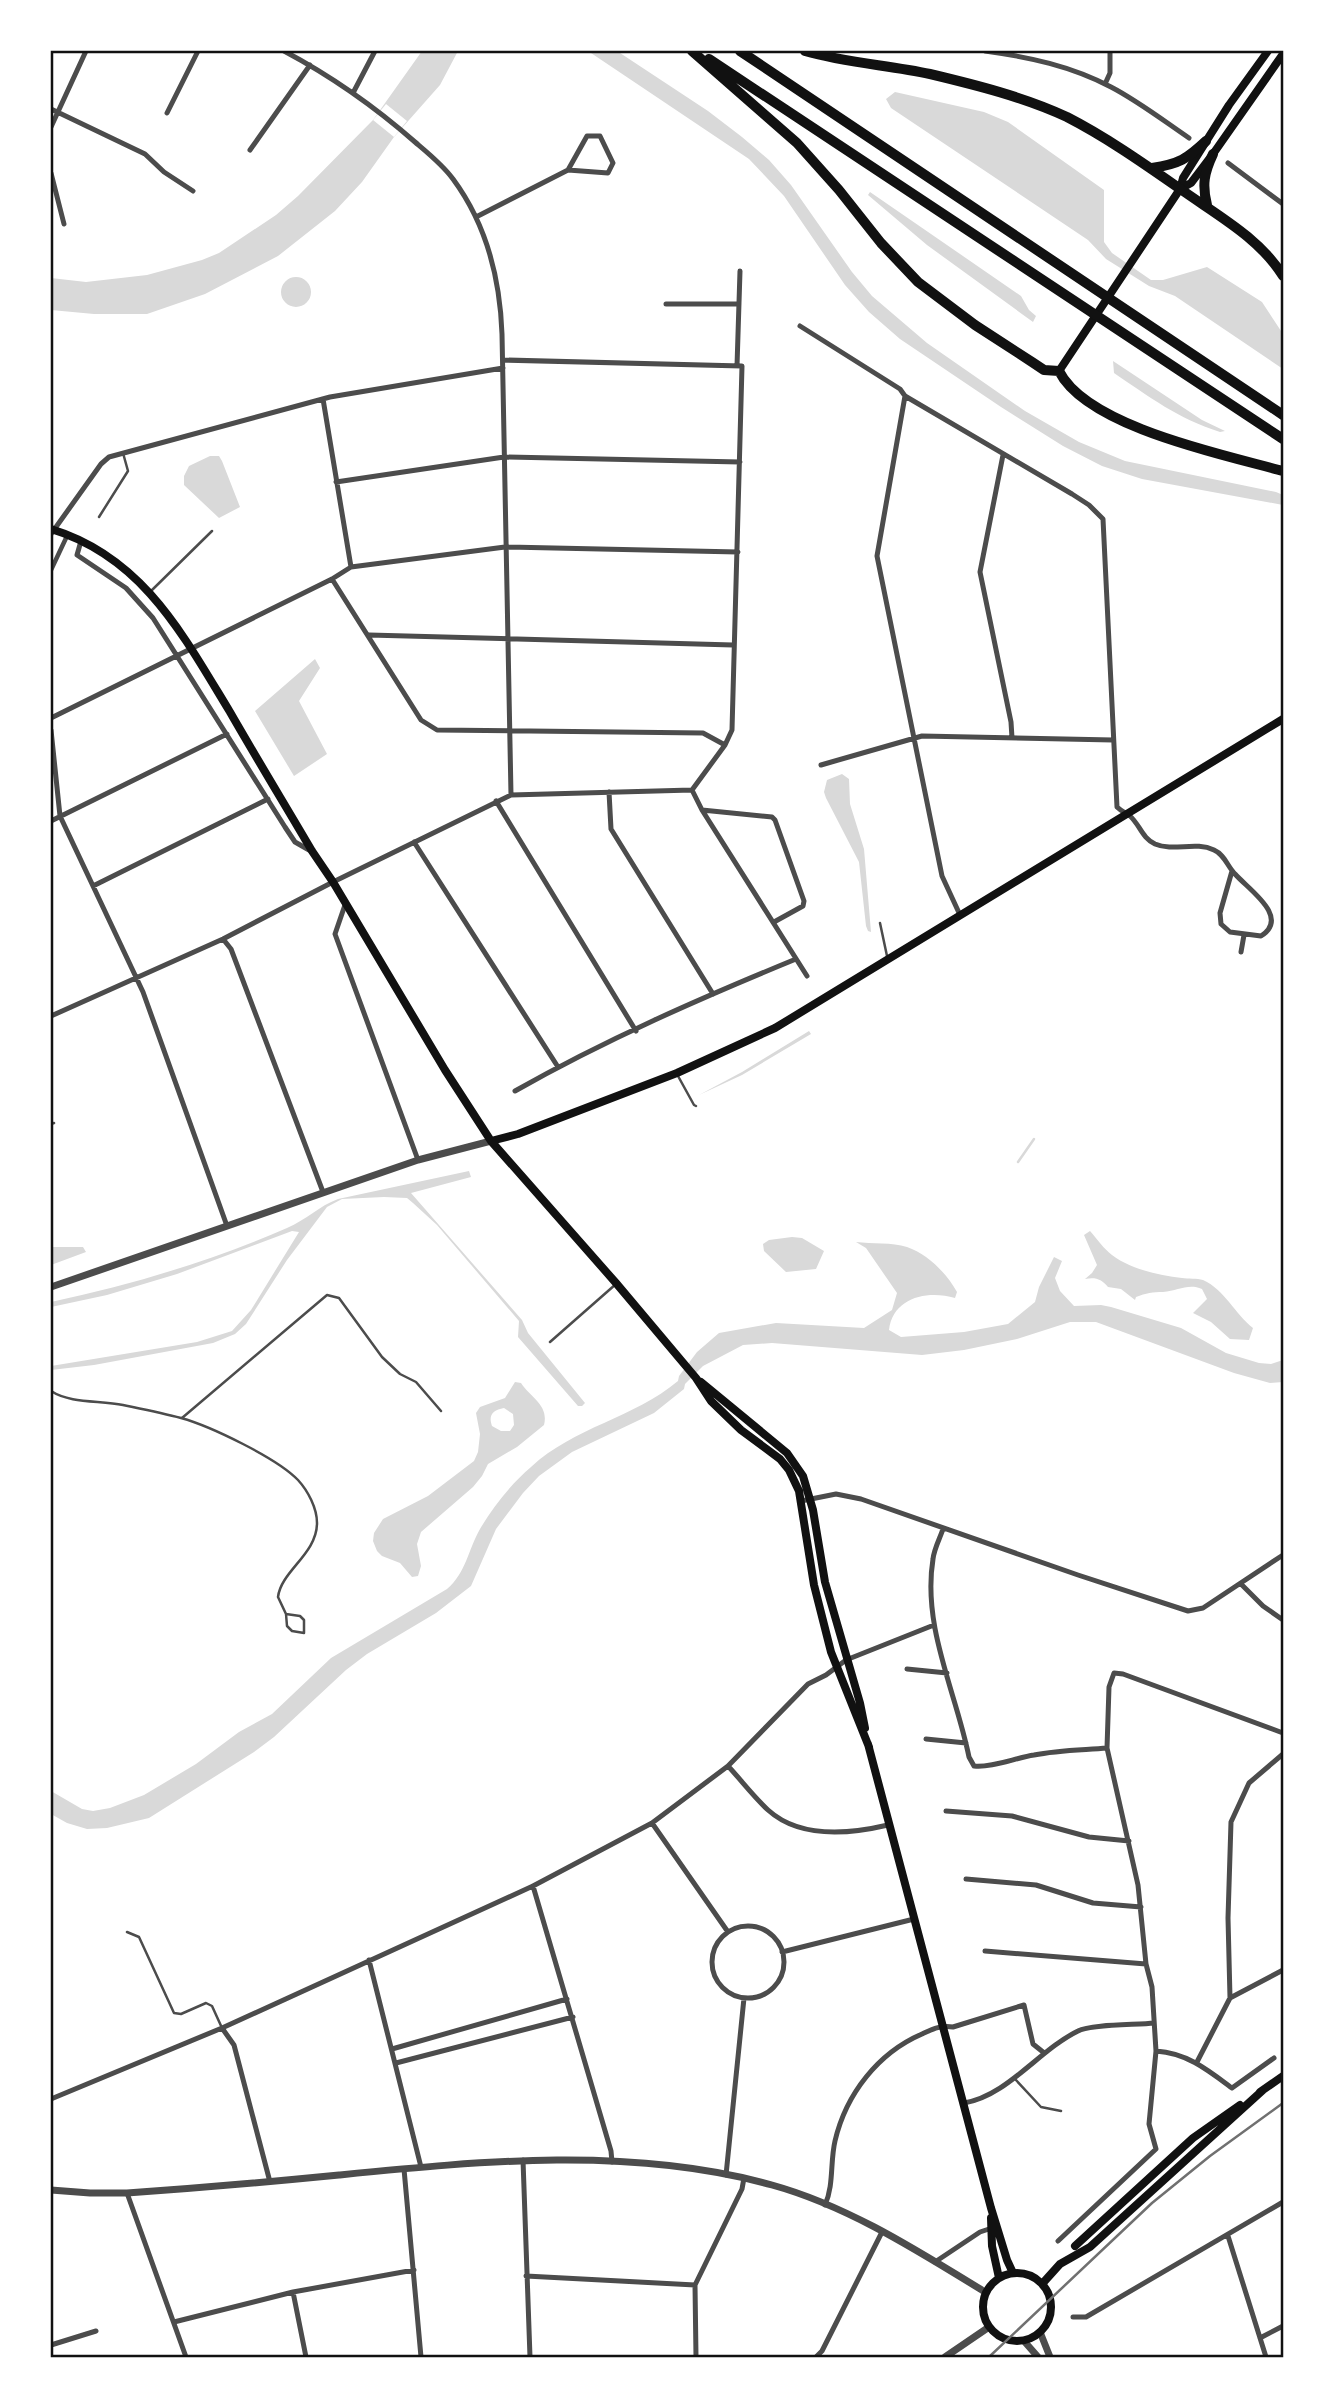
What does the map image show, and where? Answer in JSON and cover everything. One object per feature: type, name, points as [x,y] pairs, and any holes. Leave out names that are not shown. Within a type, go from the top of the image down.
[{"type":"highway","points":[[694,51],[797,143],[881,243],[918,282],[975,325],[1044,370],[1059,372],[1072,391],[1131,425],[1184,444],[1283,471]]},
{"type":"highway","points":[[694,51],[1283,439]]},
{"type":"highway","points":[[740,51],[1283,415]]},
{"type":"highway","points":[[805,51],[929,74],[1027,101],[1067,118],[1152,168],[1207,205],[1250,239],[1278,267],[1283,276]]},
{"type":"highway","points":[[1152,168],[1186,160],[1206,141]]},
{"type":"highway","points":[[1207,205],[1203,188],[1204,172],[1213,155]]},
{"type":"main road","points":[[1059,372],[1180,189],[1183,178],[1206,141],[1268,51]]},
{"type":"main road","points":[[1180,189],[1191,183],[1213,155],[1283,54]]},
{"type":"main road","points":[[52,531],[81,541],[132,574],[166,610],[491,1142],[617,1283],[696,1378],[711,1401],[785,1465],[793,1477],[801,1501],[816,1595],[836,1667],[869,1747]]},
{"type":"main road","points":[[491,1142],[677,1073],[775,1028],[1283,719]]},
{"type":"main road","points":[[696,1378],[787,1453],[799,1468],[811,1499],[825,1582],[860,1703],[888,1825],[964,2103],[994,2227],[1013,2273]]},
{"type":"main road","points":[[1074,2246],[1193,2138],[1283,2076]]},
{"type":"main road","points":[[1042,2284],[1060,2264],[1090,2247],[1263,2090]]},
{"type":"main road","points":[[994,2227],[992,2246],[999,2278]]},
{"type":"main road","points":[[1013,2273],[1029,2275],[1042,2284],[1051,2305],[1048,2320],[1040,2332],[1024,2341],[1006,2340],[989,2327],[983,2309],[985,2292],[999,2278],[1013,2273]]},
{"type":"street","points":[[51,127],[86,51]]},
{"type":"street","points":[[167,113],[198,51]]},
{"type":"street","points":[[353,93],[375,51]]},
{"type":"street","points":[[985,51],[1033,58],[1105,84],[1189,138]]},
{"type":"street","points":[[1105,84],[1110,73],[1110,51]]},
{"type":"street","points":[[288,52],[380,112],[452,178],[476,218],[492,257],[499,288],[503,360],[511,795]]},
{"type":"street","points":[[250,150],[310,65]]},
{"type":"street","points":[[51,109],[145,154],[164,172],[193,191]]},
{"type":"street","points":[[476,218],[568,170],[608,173],[613,163],[600,136],[587,136],[568,170]]},
{"type":"street","points":[[1228,163],[1283,204]]},
{"type":"street","points":[[51,173],[64,224]]},
{"type":"street","points":[[692,790],[725,746],[732,730],[740,462],[740,271]]},
{"type":"street","points":[[666,304],[739,304]]},
{"type":"street","points":[[800,326],[900,389],[905,396],[1089,505],[1103,519],[1115,801],[1118,809],[1131,817],[1145,837],[1155,843],[1170,847],[1213,849],[1223,856],[1232,871],[1265,903],[1272,917],[1265,934],[1256,937],[1226,930],[1220,920],[1224,893],[1232,871]]},
{"type":"street","points":[[503,360],[740,366]]},
{"type":"street","points":[[52,531],[109,457],[323,399],[503,368]]},
{"type":"street","points":[[905,396],[877,556],[942,876],[960,915]]},
{"type":"street","points":[[323,399],[351,567]]},
{"type":"street","points":[[1003,455],[980,572],[1012,738]]},
{"type":"street","points":[[336,482],[504,457],[740,462]]},
{"type":"street","points":[[51,570],[68,535]]},
{"type":"street","points":[[81,541],[77,555],[125,588],[153,618],[295,842],[312,851]]},
{"type":"street","points":[[51,718],[332,579],[351,567],[505,547],[738,552]]},
{"type":"street","points":[[332,579],[421,720],[437,730],[703,733],[725,746]]},
{"type":"street","points":[[369,635],[733,645]]},
{"type":"street","points":[[51,730],[60,816],[143,992],[227,1226]]},
{"type":"street","points":[[51,821],[227,734]]},
{"type":"street","points":[[821,765],[914,738],[1113,740]]},
{"type":"street","points":[[51,1016],[223,939],[511,795],[692,790]]},
{"type":"street","points":[[692,790],[807,976]]},
{"type":"street","points":[[608,792],[611,829],[713,993]]},
{"type":"street","points":[[93,886],[268,799]]},
{"type":"street","points":[[496,802],[636,1031]]},
{"type":"street","points":[[702,810],[772,817],[775,820],[804,901],[803,906],[774,922]]},
{"type":"street","points":[[414,842],[558,1067]]},
{"type":"street","points":[[345,902],[335,934],[418,1160]]},
{"type":"street","points":[[1241,952],[1244,935]]},
{"type":"street","points":[[223,939],[231,949],[323,1192]]},
{"type":"street","points":[[515,1091],[558,1067],[713,993],[796,959]]},
{"type":"street","points":[[51,1287],[418,1160],[491,1142]]},
{"type":"street","points":[[801,1501],[836,1494],[861,1499],[1188,1611],[1203,1608],[1283,1555]]},
{"type":"street","points":[[943,1529],[933,1558],[931,1592],[934,1625],[969,1757],[974,1766],[984,1767],[1003,1760],[1039,1754],[1107,1748]]},
{"type":"street","points":[[1241,1584],[1263,1606],[1283,1620]]},
{"type":"street","points":[[51,2099],[222,2028],[533,1886],[652,1824],[728,1766],[808,1684],[846,1660],[934,1625]]},
{"type":"street","points":[[907,1669],[947,1673]]},
{"type":"street","points":[[1058,2241],[1156,2148],[1149,2124],[1156,2051],[1152,1987],[1146,1964],[1141,1907],[1129,1841],[1107,1748],[1109,1687],[1114,1673],[1283,1733]]},
{"type":"street","points":[[926,1738],[966,1743]]},
{"type":"street","points":[[1197,2062],[1230,1998],[1228,1918],[1231,1822],[1249,1783],[1283,1754]]},
{"type":"street","points":[[728,1766],[769,1812],[786,1822],[808,1829],[841,1833],[888,1825]]},
{"type":"street","points":[[946,1811],[1012,1816],[1089,1837],[1129,1841]]},
{"type":"street","points":[[652,1824],[728,1932]]},
{"type":"street","points":[[966,1879],[1028,1884],[1093,1903],[1141,1907]]},
{"type":"street","points":[[533,1886],[573,2017],[612,2162]]},
{"type":"street","points":[[782,1952],[914,1919]]},
{"type":"street","points":[[738,1927],[760,1928],[770,1934],[782,1952],[784,1964],[781,1975],[767,1993],[756,1997],[744,1998],[724,1989],[713,1970],[715,1949],[728,1932],[738,1927]]},
{"type":"street","points":[[985,1951],[1146,1964]]},
{"type":"street","points":[[369,1960],[421,2167]]},
{"type":"street","points":[[1230,1998],[1283,1970]]},
{"type":"street","points":[[726,2175],[744,1998]]},
{"type":"street","points":[[392,2049],[567,1999]]},
{"type":"street","points":[[825,2205],[830,2195],[836,2137],[844,2114],[871,2070],[893,2050],[910,2039],[943,2025],[953,2026],[1024,2006],[1033,2044],[1043,2052]]},
{"type":"street","points":[[396,2063],[573,2017]]},
{"type":"street","points":[[964,2103],[979,2101],[990,2095],[1043,2052],[1080,2029],[1154,2023]]},
{"type":"street","points":[[222,2028],[234,2045],[270,2182]]},
{"type":"street","points":[[1156,2051],[1173,2052],[1197,2062],[1232,2088],[1274,2058]]},
{"type":"street","points":[[523,2160],[530,2357]]},
{"type":"street","points":[[51,2190],[127,2193],[523,2160],[612,2162],[673,2167],[744,2178],[825,2205],[882,2232],[985,2292]]},
{"type":"street","points":[[404,2169],[421,2357]]},
{"type":"street","points":[[696,2357],[695,2286],[742,2189],[744,2178]]},
{"type":"street","points":[[127,2193],[186,2357]]},
{"type":"street","points":[[1073,2317],[1086,2317],[1283,2202]]},
{"type":"street","points":[[935,2262],[980,2232],[994,2227]]},
{"type":"street","points":[[816,2357],[822,2351],[882,2232]]},
{"type":"street","points":[[1228,2236],[1266,2357]]},
{"type":"street","points":[[174,2322],[293,2292],[414,2270]]},
{"type":"street","points":[[526,2276],[695,2286]]},
{"type":"street","points":[[293,2292],[306,2357]]},
{"type":"street","points":[[1260,2338],[1283,2326]]},
{"type":"street","points":[[946,2357],[989,2327]]},
{"type":"street","points":[[51,2345],[96,2331]]},
{"type":"street","points":[[1040,2332],[1050,2357]]},
{"type":"street","points":[[1024,2341],[1038,2357]]},
{"type":"lane","points":[[99,517],[128,471],[123,453]]},
{"type":"lane","points":[[150,592],[212,531]]},
{"type":"lane","points":[[880,923],[888,959]]},
{"type":"lane","points":[[677,1073],[696,1106]]},
{"type":"lane","points":[[550,1342],[617,1283]]},
{"type":"lane","points":[[182,1418],[327,1295],[339,1298],[382,1357],[400,1374],[416,1382],[441,1411]]},
{"type":"lane","points":[[51,1391],[70,1399],[110,1402],[182,1418],[219,1432],[296,1478],[311,1499],[317,1516],[316,1534],[303,1558],[278,1591],[279,1604],[286,1614],[300,1616],[304,1620],[304,1633],[297,1633],[287,1626],[284,1618],[286,1614]]},
{"type":"lane","points":[[127,1932],[139,1937],[174,2013],[181,2014],[206,2003],[212,2006],[222,2028]]},
{"type":"lane","points":[[1013,2077],[1041,2107],[1061,2111]]},
{"type":"shaded area","points":[[422,51],[458,51],[440,85],[394,137],[362,182],[335,211],[278,256],[205,294],[147,314],[94,314],[51,310],[51,278],[86,282],[147,275],[202,260],[219,253],[276,215],[373,120]]},
{"type":"shaded area","points":[[588,51],[617,51],[708,111],[742,137],[769,160],[791,185],[872,296],[927,343],[1025,411],[1079,442],[1125,461],[1276,492],[1283,495],[1283,505],[1142,479],[1102,466],[1063,446],[1001,407],[900,339],[869,312],[845,285],[784,196],[749,159]]},
{"type":"shaded area","points":[[895,92],[984,112],[1008,122],[1104,190],[1104,242],[1112,253],[1151,280],[1163,280],[1207,267],[1262,302],[1283,334],[1283,369],[1175,296],[1149,286],[1106,259],[1088,240],[891,108],[886,99]]},
{"type":"shaded area","points":[[870,192],[1021,296],[1036,316],[1033,322],[927,245],[868,195]]},
{"type":"shaded area","points":[[296,277],[306,282],[311,292],[306,302],[296,307],[286,302],[281,292],[286,282]]},
{"type":"shaded area","points":[[1113,361],[1202,420],[1225,431],[1220,432],[1190,420],[1152,399],[1114,373]]},
{"type":"shaded area","points":[[210,456],[219,456],[222,461],[240,507],[219,518],[184,485],[184,476],[189,466]]},
{"type":"shaded area","points":[[315,659],[320,668],[299,701],[327,754],[294,776],[255,711]]},
{"type":"shaded area","points":[[842,774],[849,779],[850,804],[864,849],[871,932],[866,926],[859,862],[824,792],[827,780]]},
{"type":"shaded area","points":[[809,1031],[811,1034],[742,1075],[699,1095],[742,1072]]},
{"type":"shaded area","points":[[469,1171],[471,1177],[411,1193],[522,1320],[528,1333],[585,1403],[582,1406],[578,1406],[518,1337],[519,1321],[437,1225],[407,1198],[342,1199],[327,1207],[287,1260],[246,1324],[235,1334],[213,1343],[94,1365],[51,1370],[51,1366],[197,1342],[232,1331],[251,1310],[299,1232],[292,1231],[177,1274],[107,1295],[51,1307],[51,1302],[141,1280],[229,1251],[294,1225],[338,1199]]},
{"type":"shaded area","points":[[1090,1231],[1109,1253],[1128,1264],[1146,1271],[1201,1279],[1211,1284],[1253,1328],[1249,1340],[1230,1339],[1211,1322],[1193,1313],[1207,1299],[1202,1289],[1197,1287],[1150,1293],[1136,1297],[1135,1300],[1121,1289],[1108,1287],[1098,1279],[1085,1279],[1097,1265],[1084,1235]]},
{"type":"shaded area","points":[[802,1238],[824,1251],[816,1269],[786,1272],[764,1251],[763,1244],[769,1240]]},
{"type":"shaded area","points":[[856,1242],[895,1244],[915,1250],[936,1265],[957,1292],[955,1298],[923,1296],[905,1303],[897,1310],[889,1330],[901,1337],[964,1332],[1008,1324],[1035,1302],[1039,1287],[1054,1257],[1062,1261],[1055,1278],[1060,1291],[1074,1306],[1111,1307],[1181,1328],[1226,1353],[1259,1363],[1271,1364],[1283,1360],[1283,1382],[1270,1383],[1234,1373],[1096,1322],[1070,1322],[1017,1339],[922,1355],[772,1343],[743,1345],[703,1366],[685,1384],[684,1389],[654,1413],[572,1452],[539,1476],[496,1529],[471,1586],[436,1613],[367,1654],[346,1670],[274,1737],[254,1752],[149,1818],[107,1828],[87,1829],[67,1823],[51,1814],[51,1791],[82,1809],[93,1811],[110,1808],[144,1795],[196,1764],[239,1732],[272,1714],[331,1658],[447,1589],[463,1569],[485,1521],[503,1496],[524,1474],[548,1453],[566,1442],[661,1394],[678,1381],[697,1352],[719,1333],[776,1323],[864,1328],[892,1310],[897,1293],[866,1248]]},
{"type":"shaded area","points":[[51,1247],[83,1247],[86,1252],[51,1265]]},
{"type":"shaded area","points":[[515,1382],[521,1383],[542,1407],[544,1425],[517,1447],[488,1464],[473,1487],[421,1532],[417,1544],[421,1566],[418,1576],[412,1577],[400,1563],[382,1556],[377,1551],[373,1541],[374,1533],[383,1519],[428,1496],[474,1461],[480,1434],[476,1413],[480,1407],[505,1398]],"holes":[[[504,1408],[513,1414],[514,1425],[510,1431],[501,1431],[492,1426],[491,1416],[497,1410]]]},
{"type":"pier","points":[[386,104],[407,121],[394,137],[373,120]]},
{"type":"waterway","points":[[1018,1162],[1034,1139]]},
{"type":"railway","points":[[989,2357],[1152,2203],[1210,2156],[1283,2103]]}]
